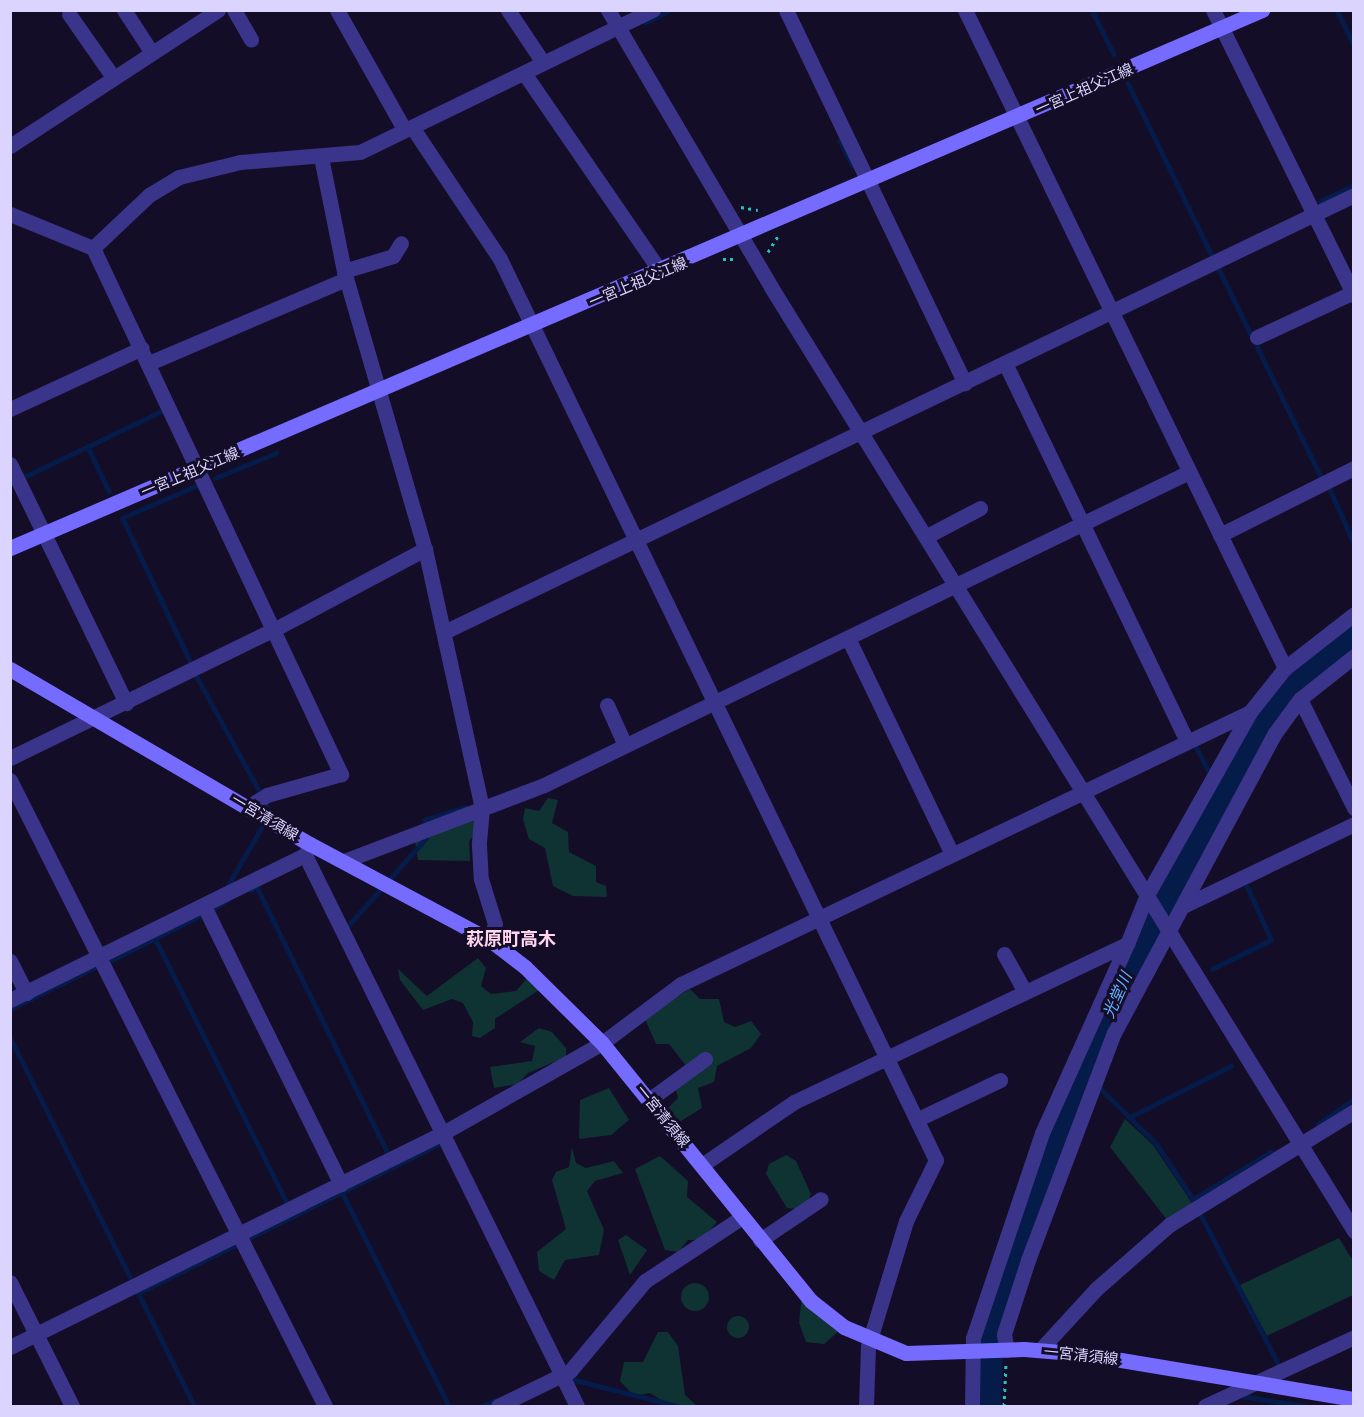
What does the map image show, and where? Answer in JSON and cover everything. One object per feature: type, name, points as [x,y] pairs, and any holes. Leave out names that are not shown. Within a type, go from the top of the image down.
[{"type":"main road","name":"一宮上祖父江線","points":[[10,548],[869,184],[1262,10]]},
{"type":"main road","name":"一宮清須線","points":[[10,669],[249,807],[308,850],[344,861],[490,940],[602,1043],[650,1099],[760,1240],[811,1301],[871,1341],[906,1353],[1040,1350],[1353,1399]]},
{"type":"street","points":[[124,10],[152,53]]},
{"type":"street","points":[[10,146],[218,10]]},
{"type":"street","points":[[234,10],[251,39]]},
{"type":"street","points":[[337,10],[403,127],[414,130],[500,259],[635,542],[821,918],[936,1160],[906,1221],[871,1341],[866,1407]]},
{"type":"street","points":[[508,10],[542,61]]},
{"type":"street","points":[[608,10],[742,237],[958,583],[1353,1232]]},
{"type":"street","points":[[93,248],[141,202],[178,177],[240,162],[360,152],[414,130],[524,73],[542,61],[653,10]]},
{"type":"street","points":[[786,10],[965,383]]},
{"type":"street","points":[[965,10],[1109,311],[1285,668]]},
{"type":"street","points":[[1213,10],[1353,294],[1257,337]]},
{"type":"street","points":[[69,14],[114,77]]},
{"type":"street","points":[[524,73],[661,272]]},
{"type":"street","points":[[321,157],[345,275],[425,549],[482,808],[478,845],[481,879],[495,924],[490,940]]},
{"type":"street","points":[[444,632],[865,434],[1109,311],[1353,195]]},
{"type":"street","points":[[10,214],[93,248],[277,628],[341,774],[267,795],[249,807]]},
{"type":"street","points":[[149,363],[345,275],[393,256],[401,243]]},
{"type":"street","points":[[10,409],[142,348]]},
{"type":"street","points":[[1005,363],[1187,742]]},
{"type":"street","points":[[10,464],[46,533],[126,703]]},
{"type":"street","points":[[1220,535],[1353,468]]},
{"type":"street","points":[[344,861],[482,808],[625,745],[1189,472]]},
{"type":"street","points":[[927,536],[980,508]]},
{"type":"street","points":[[10,758],[277,628],[425,549]]},
{"type":"street","points":[[972,1407],[973,1351],[1042,1133],[1148,898],[1250,712],[1285,668],[1353,614]]},
{"type":"street","points":[[848,638],[952,854]]},
{"type":"street","points":[[1004,1350],[1004,1334],[1090,1091],[1168,928],[1183,906],[1275,733],[1300,699],[1353,656]]},
{"type":"street","points":[[1300,699],[1353,808]]},
{"type":"street","points":[[607,705],[625,745]]},
{"type":"street","points":[[10,1347],[443,1133],[602,1043],[681,984],[1250,712]]},
{"type":"street","points":[[10,780],[103,957],[325,1407]]},
{"type":"street","points":[[1183,906],[1353,824]]},
{"type":"street","points":[[10,1000],[103,957],[308,850],[577,1407]]},
{"type":"street","points":[[204,906],[341,1184]]},
{"type":"street","points":[[702,1165],[782,1109],[1127,944]]},
{"type":"street","points":[[1004,954],[1025,992]]},
{"type":"street","points":[[10,961],[26,993]]},
{"type":"street","points":[[650,1099],[705,1059]]},
{"type":"street","points":[[918,1119],[1000,1080]]},
{"type":"street","points":[[1040,1350],[1096,1289],[1169,1225],[1353,1111]]},
{"type":"street","points":[[760,1240],[821,1199]]},
{"type":"street","points":[[498,1407],[561,1375],[645,1281],[742,1217]]},
{"type":"street","points":[[10,1282],[72,1407]]},
{"type":"street","points":[[1206,1406],[1353,1337]]},
{"type":"path","points":[[1004,1350],[1004,1407]]},
{"type":"green space","points":[[548,798],[558,800],[552,823],[568,832],[569,852],[596,866],[596,882],[606,886],[607,897],[573,896],[553,886],[545,848],[529,839],[523,819],[525,808],[539,811]]},
{"type":"green space","points":[[464,818],[475,820],[478,830],[469,841],[470,861],[418,860],[415,841]]},
{"type":"green space","points":[[478,958],[486,968],[481,986],[491,994],[516,991],[528,977],[539,990],[495,1019],[495,1028],[480,1038],[472,1036],[473,1022],[463,1003],[452,999],[423,1010],[400,980],[398,969],[427,996]]},
{"type":"green space","points":[[690,989],[700,999],[719,999],[724,1022],[735,1027],[751,1021],[761,1034],[751,1048],[717,1066],[714,1082],[698,1088],[702,1108],[681,1121],[671,1118],[668,1108],[678,1098],[675,1087],[687,1067],[669,1044],[656,1044],[644,1017]]},
{"type":"green space","points":[[539,1028],[552,1032],[566,1048],[566,1057],[528,1073],[518,1084],[494,1088],[490,1067],[532,1061],[535,1046],[520,1042]]},
{"type":"green space","points":[[609,1088],[629,1120],[611,1135],[579,1139],[580,1100]]},
{"type":"green space","points":[[1125,1119],[1153,1145],[1192,1203],[1168,1221],[1110,1147]]},
{"type":"green space","points":[[572,1147],[576,1163],[586,1168],[614,1161],[623,1173],[595,1181],[587,1191],[604,1230],[599,1255],[565,1260],[554,1280],[539,1271],[537,1252],[566,1229],[552,1180],[556,1172],[569,1167]]},
{"type":"green space","points":[[786,1155],[796,1161],[811,1194],[807,1204],[797,1209],[787,1208],[766,1174],[769,1164]]},
{"type":"green space","points":[[660,1156],[688,1181],[687,1197],[717,1222],[701,1240],[688,1240],[678,1252],[665,1250],[635,1169]]},
{"type":"green space","points":[[626,1235],[647,1250],[630,1275],[618,1240]]},
{"type":"green space","points":[[1339,1238],[1353,1261],[1353,1295],[1267,1336],[1240,1285]]},
{"type":"green space","points":[[695,1283],[705,1287],[709,1297],[705,1307],[695,1311],[685,1307],[681,1297],[685,1287]]},
{"type":"green space","points":[[802,1295],[839,1331],[824,1344],[806,1342],[799,1323]]},
{"type":"green space","points":[[734,1316],[742,1316],[749,1323],[749,1331],[742,1338],[734,1338],[727,1331],[727,1323]]},
{"type":"green space","points":[[658,1332],[668,1332],[678,1346],[685,1395],[697,1406],[670,1406],[650,1393],[634,1396],[620,1381],[624,1362],[643,1362]]},
{"type":"waterway","points":[[645,23],[669,10]]},
{"type":"waterway","points":[[1092,10],[1114,54]]},
{"type":"waterway","points":[[1337,10],[1354,45]]},
{"type":"waterway","points":[[1128,83],[1212,255]]},
{"type":"waterway","points":[[840,140],[852,165]]},
{"type":"waterway","points":[[1320,201],[1354,185]]},
{"type":"waterway","points":[[1216,263],[1322,478]]},
{"type":"waterway","points":[[24,477],[164,410]]},
{"type":"waterway","points":[[88,447],[109,491]]},
{"type":"waterway","points":[[215,478],[276,453]]},
{"type":"waterway","points":[[191,664],[122,518],[198,485]]},
{"type":"waterway","points":[[1329,487],[1354,543]]},
{"type":"waterway","name":"光堂川","points":[[987,1406],[990,1335],[1079,1081],[1134,956],[1281,697],[1354,636]]},
{"type":"waterway","points":[[197,677],[261,794]]},
{"type":"waterway","points":[[1196,746],[1211,776]]},
{"type":"waterway","points":[[1215,785],[1221,797]]},
{"type":"waterway","points":[[265,803],[269,810]]},
{"type":"waterway","points":[[347,927],[426,838],[424,820],[465,807]]},
{"type":"waterway","points":[[227,887],[261,828]]},
{"type":"waterway","points":[[251,890],[257,887],[388,1153]]},
{"type":"waterway","points":[[1212,969],[1271,940],[1247,887]]},
{"type":"waterway","points":[[212,910],[227,900]]},
{"type":"waterway","points":[[112,960],[201,915]]},
{"type":"waterway","points":[[155,938],[286,1201]]},
{"type":"waterway","points":[[10,1009],[99,965]]},
{"type":"waterway","points":[[10,1037],[130,1277]]},
{"type":"waterway","points":[[1130,1117],[1231,1066]]},
{"type":"waterway","points":[[1101,1089],[1156,1143],[1193,1199],[1271,1152]]},
{"type":"waterway","points":[[1318,1124],[1354,1099]]},
{"type":"waterway","points":[[249,1238],[437,1145]]},
{"type":"waterway","points":[[342,1192],[449,1406]]},
{"type":"waterway","points":[[1201,1215],[1279,1365]]},
{"type":"waterway","points":[[194,1406],[138,1293],[236,1245]]},
{"type":"waterway","points":[[571,1379],[678,1406]]},
{"type":"waterway","points":[[1241,1396],[1304,1406]]},
{"type":"waterway","points":[[482,1406],[496,1400]]},
{"type":"district","name":"萩原町高木","points":[[511,939]]}]
